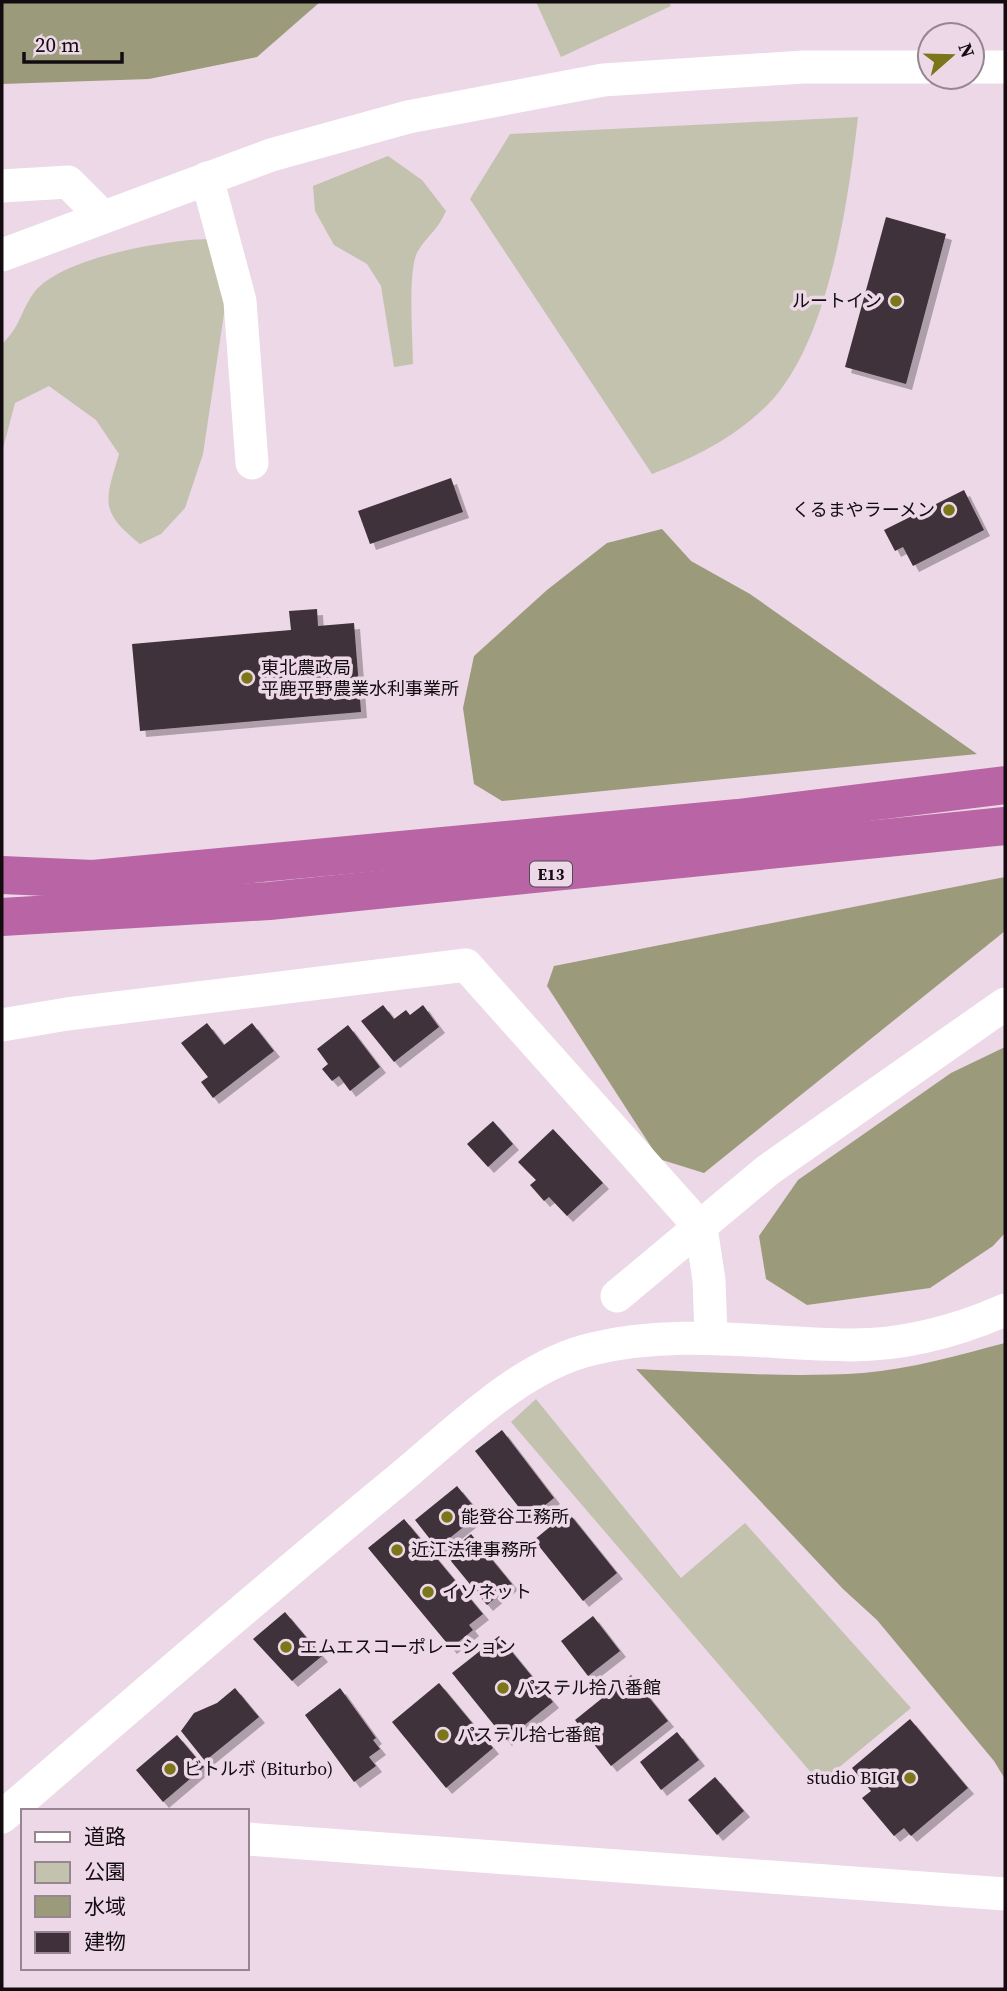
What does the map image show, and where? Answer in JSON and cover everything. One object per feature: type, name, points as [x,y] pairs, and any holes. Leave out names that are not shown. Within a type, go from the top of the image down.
[{"type":"highway","name":"E13","points":[[2,875],[93,879],[120,877],[738,818],[1005,785]]},
{"type":"highway","name":"E13","points":[[2,917],[269,901],[1005,826]]},
{"type":"street","points":[[2,255],[271,155],[408,117],[603,80],[803,67],[916,67]]},
{"type":"street","points":[[986,67],[1005,67]]},
{"type":"street","points":[[207,178],[240,301],[252,463]]},
{"type":"street","points":[[2,186],[68,182],[102,216]]},
{"type":"street","points":[[2,1025],[67,1014],[466,965],[701,1228],[709,1280],[711,1336]]},
{"type":"street","points":[[617,1296],[768,1170],[1005,1004]]},
{"type":"street","points":[[2,1819],[290,1569],[523,1378],[590,1349],[666,1338],[711,1336],[853,1345],[930,1336],[966,1327],[1005,1310]]},
{"type":"street","points":[[2,1819],[21,1823]]},
{"type":"street","points":[[248,1839],[1005,1894]]},
{"type":"green space","points":[[536,2],[669,2],[671,6],[561,57]]},
{"type":"green space","points":[[858,117],[849,187],[833,265],[809,339],[793,372],[773,399],[746,424],[701,452],[652,474],[470,199],[510,134]]},
{"type":"green space","points":[[388,156],[422,180],[446,211],[418,251],[415,260],[412,288],[413,364],[394,367],[381,286],[367,264],[334,245],[315,211],[313,186]]},
{"type":"green space","points":[[208,239],[225,307],[203,454],[185,508],[161,534],[140,544],[117,523],[109,505],[119,454],[96,420],[49,386],[15,403],[2,452],[2,344],[13,332],[33,294],[46,281],[65,270],[140,247]]},
{"type":"green space","points":[[536,1399],[681,1578],[745,1523],[911,1708],[820,1783],[511,1422]]},
{"type":"water","points":[[2,2],[320,2],[257,57],[149,79],[2,84]]},
{"type":"water","points":[[662,529],[691,561],[750,594],[977,754],[502,801],[474,784],[463,708],[474,656],[547,590],[607,543]]},
{"type":"water","points":[[1005,877],[1005,931],[704,1173],[659,1159],[547,986],[554,966]]},
{"type":"water","points":[[1005,1047],[1005,1233],[993,1246],[930,1288],[807,1305],[766,1279],[759,1236],[798,1180],[951,1073]]},
{"type":"water","points":[[1005,1343],[1005,1779],[994,1761],[877,1620],[843,1589],[636,1369],[778,1375],[863,1373],[917,1365]]},
{"type":"building","name":"ルートイン","points":[[886,217],[946,234],[906,384],[845,367]]},
{"type":"building","points":[[451,478],[463,512],[370,544],[358,511]]},
{"type":"building","name":"くるまやラーメン","points":[[964,490],[984,530],[913,566],[903,547],[895,551],[884,530]]},
{"type":"building","name":"東北農政局 平鹿平野農業水利事業所","points":[[317,609],[318,626],[354,623],[361,712],[140,731],[132,644],[291,630],[289,611]]},
{"type":"building","points":[[383,1005],[394,1019],[406,1010],[410,1015],[423,1005],[439,1027],[394,1062],[361,1021]]},
{"type":"building","points":[[207,1023],[224,1045],[252,1023],[274,1051],[213,1098],[201,1082],[208,1077],[181,1043]]},
{"type":"building","points":[[348,1025],[380,1067],[350,1091],[339,1076],[332,1081],[322,1069],[328,1064],[317,1049]]},
{"type":"building","points":[[493,1121],[513,1144],[488,1167],[467,1144]]},
{"type":"building","points":[[553,1129],[603,1183],[567,1216],[549,1197],[544,1201],[530,1185],[536,1180],[518,1162]]},
{"type":"building","points":[[502,1430],[554,1498],[528,1519],[475,1451]]},
{"type":"building","name":"能登谷工務所","points":[[457,1486],[480,1514],[437,1548],[415,1520]]},
{"type":"building","points":[[568,1512],[617,1573],[583,1601],[534,1540]]},
{"type":"building","points":[[404,1519],[483,1614],[469,1625],[473,1630],[451,1648],[368,1548]]},
{"type":"building","points":[[471,1534],[512,1584],[487,1605],[446,1555]]},
{"type":"building","name":"エムエスコーポレーション","points":[[285,1612],[322,1656],[292,1681],[253,1639]]},
{"type":"building","points":[[593,1616],[620,1651],[588,1676],[561,1641]]},
{"type":"building","name":"パステル拾八番館","points":[[499,1636],[553,1702],[506,1740],[452,1673]]},
{"type":"building","points":[[631,1675],[668,1721],[611,1766],[575,1720]]},
{"type":"building","name":"パステル拾七番館","points":[[439,1683],[493,1748],[446,1788],[392,1722]]},
{"type":"building","points":[[235,1688],[259,1717],[205,1761],[181,1731],[194,1713],[217,1703]]},
{"type":"building","points":[[340,1688],[376,1738],[373,1740],[380,1749],[369,1757],[376,1766],[354,1782],[305,1715]]},
{"type":"building","name":"studio BIGI","points":[[910,1719],[968,1788],[911,1836],[904,1828],[894,1836],[862,1798],[871,1791],[852,1768]]},
{"type":"building","points":[[677,1732],[699,1760],[661,1790],[640,1762]]},
{"type":"building","name":"ビトルボ (Biturbo)","points":[[177,1735],[204,1767],[163,1802],[136,1770]]},
{"type":"building","points":[[715,1777],[744,1811],[717,1835],[688,1800]]},
{"type":"place","name":"ルートイン","points":[[896,301]]},
{"type":"place","name":"くるまやラーメン","points":[[949,510]]},
{"type":"place","name":"東北農政局 平鹿平野農業水利事業所","points":[[247,678]]},
{"type":"place","name":"能登谷工務所","points":[[447,1517]]},
{"type":"place","name":"近江法律事務所","points":[[397,1550]]},
{"type":"place","name":"イソネット","points":[[428,1592]]},
{"type":"place","name":"エムエスコーポレーション","points":[[286,1647]]},
{"type":"place","name":"パステル拾八番館","points":[[503,1688]]},
{"type":"place","name":"パステル拾七番館","points":[[443,1735]]},
{"type":"place","name":"ビトルボ (Biturbo)","points":[[170,1769]]},
{"type":"place","name":"studio BIGI","points":[[910,1778]]}]
